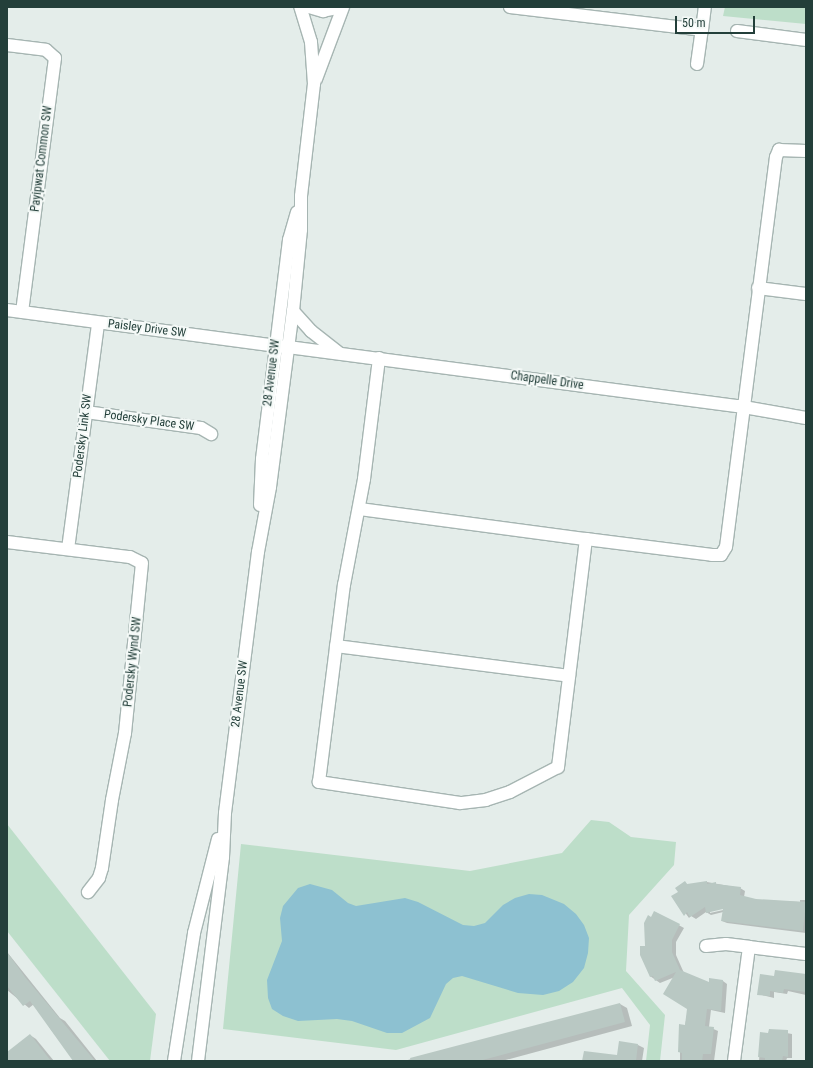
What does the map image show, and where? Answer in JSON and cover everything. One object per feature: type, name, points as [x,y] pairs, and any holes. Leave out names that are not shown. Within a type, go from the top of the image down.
[{"type":"street","name":"28 Avenue SW","points":[[198,1061],[222,865],[225,813],[258,552],[270,487],[293,311],[301,230],[301,196],[314,84],[311,42],[300,7]]},
{"type":"street","points":[[309,7],[323,11],[342,7]]},
{"type":"street","name":"28 Avenue SW","points":[[314,84],[342,7]]},
{"type":"street","points":[[510,7],[702,30]]},
{"type":"street","points":[[697,64],[705,7]]},
{"type":"street","points":[[737,31],[806,40]]},
{"type":"street","name":"Payipwat Common SW","points":[[7,45],[46,50],[54,58],[22,312]]},
{"type":"street","points":[[360,509],[721,555],[726,547],[742,407],[776,157],[779,150],[806,151]]},
{"type":"street","name":"28 Avenue SW","points":[[258,552],[262,459],[289,240],[301,196]]},
{"type":"street","points":[[758,288],[806,294]]},
{"type":"street","name":"Paisley Drive SW","points":[[7,310],[288,347]]},
{"type":"street","points":[[293,311],[311,331],[339,353]]},
{"type":"street","name":"Podersky Link SW","points":[[68,549],[98,323]]},
{"type":"street","name":"Chappelle Drive","points":[[288,347],[742,407],[806,418]]},
{"type":"street","points":[[379,358],[360,509],[347,566],[319,782],[437,801],[460,803],[486,800],[510,792],[558,767],[586,539]]},
{"type":"street","name":"Podersky Place SW","points":[[86,412],[201,428],[211,434]]},
{"type":"street","name":"Podersky Wynd SW","points":[[7,542],[130,557],[142,563],[143,570],[125,733],[112,800],[104,857],[99,878],[88,892]]},
{"type":"street","points":[[336,646],[569,676]]},
{"type":"street","name":"28 Avenue SW","points":[[174,1061],[194,932],[225,813]]},
{"type":"street","points":[[706,946],[726,944],[806,954]]},
{"type":"street","points":[[734,1061],[749,947]]},
{"type":"green space","points":[[725,7],[806,7],[806,24],[723,16]]},
{"type":"green space","points":[[591,820],[609,822],[631,837],[676,842],[674,865],[629,915],[626,971],[665,1015],[660,1061],[646,1061],[650,1025],[622,988],[396,1050],[223,1029],[241,844],[470,871],[562,853]]},
{"type":"green space","points":[[7,824],[156,1014],[150,1061],[110,1061],[7,931]]},
{"type":"water","points":[[310,884],[332,890],[348,903],[356,906],[405,898],[418,902],[463,925],[474,926],[485,923],[503,905],[515,898],[529,894],[542,895],[564,904],[576,914],[584,925],[589,938],[588,953],[584,968],[573,982],[559,991],[543,995],[518,993],[462,976],[453,978],[446,984],[430,1018],[402,1033],[387,1033],[352,1021],[337,1019],[298,1021],[283,1016],[272,1009],[268,998],[267,980],[282,941],[280,918],[283,906],[298,888]]},
{"type":"building","points":[[685,881],[687,884],[707,881],[707,884],[716,882],[716,884],[741,887],[740,895],[756,899],[806,902],[803,931],[721,921],[723,909],[706,913],[705,907],[690,917],[687,912],[684,916],[671,896],[678,892],[675,888]]},
{"type":"building","points":[[654,911],[680,924],[672,940],[672,952],[680,970],[709,982],[709,978],[723,980],[721,1011],[707,1009],[705,1026],[714,1027],[711,1054],[703,1054],[702,1061],[682,1061],[682,1053],[678,1052],[679,1024],[685,1025],[687,1009],[663,994],[676,972],[655,981],[653,976],[650,977],[640,955],[640,946],[645,946],[644,923],[648,915],[651,917]]},
{"type":"building","points":[[7,952],[25,977],[95,1061],[73,1061],[30,1001],[23,1006],[7,986]]},
{"type":"building","points":[[775,970],[806,974],[806,992],[784,989],[783,993],[770,991],[770,996],[757,995],[760,974],[774,976]]},
{"type":"building","points":[[620,1003],[625,1022],[479,1061],[411,1061],[410,1058]]},
{"type":"building","points":[[769,1029],[788,1030],[788,1057],[783,1056],[782,1061],[765,1061],[765,1058],[758,1057],[760,1032],[768,1033]]},
{"type":"building","points":[[30,1034],[51,1061],[7,1061],[7,1052]]},
{"type":"building","points":[[619,1041],[638,1044],[636,1061],[582,1061],[584,1051],[617,1055]]}]
